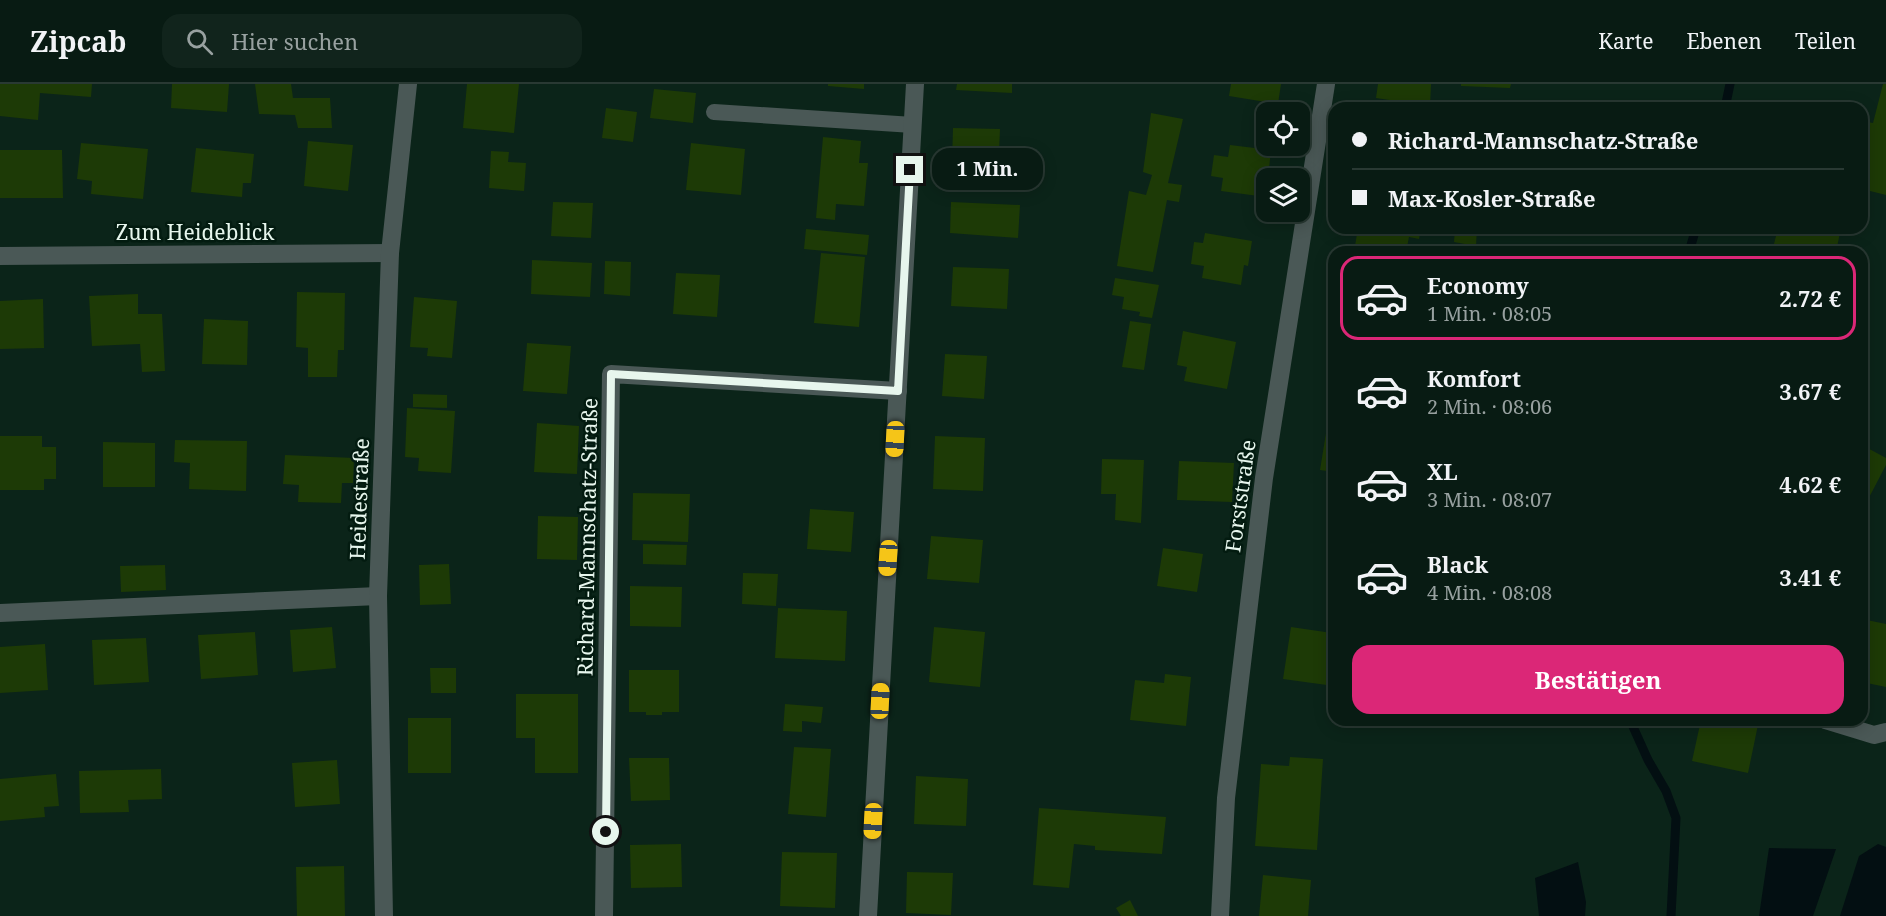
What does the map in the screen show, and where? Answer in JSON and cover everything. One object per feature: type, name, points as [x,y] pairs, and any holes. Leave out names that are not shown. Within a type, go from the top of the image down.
[{"type":"street","name":"Heidestraße","points":[[384,916],[378,596],[390,253],[408,84]]},
{"type":"street","points":[[868,916],[915,84]]},
{"type":"street","name":"Forststraße","points":[[1220,916],[1226,798],[1264,478],[1326,84]]},
{"type":"street","name":"Zum Heideblick","points":[[0,256],[390,253]]},
{"type":"street","name":"Richard-Mannschatz-Straße","points":[[604,916],[611,374],[898,391]]},
{"type":"street","points":[[0,613],[378,596]]},
{"type":"street","points":[[1845,726],[1874,735],[1886,732]]},
{"type":"lane","points":[[714,112],[913,125]]},
{"type":"shaded area","points":[[1878,844],[1886,847],[1886,916],[1840,916],[1859,856]]},
{"type":"shaded area","points":[[1769,848],[1836,849],[1813,916],[1759,916]]},
{"type":"shaded area","points":[[1578,862],[1586,902],[1585,916],[1539,916],[1535,878]]},
{"type":"building","points":[[0,84],[92,84],[91,97],[40,93],[38,120],[0,116]]},
{"type":"building","points":[[172,84],[229,84],[227,112],[171,108]]},
{"type":"building","points":[[255,84],[291,84],[293,98],[330,98],[332,128],[298,128],[295,115],[259,114]]},
{"type":"building","points":[[467,84],[519,84],[514,133],[463,128]]},
{"type":"building","points":[[828,84],[864,84],[864,89],[828,86]]},
{"type":"building","points":[[957,84],[1012,84],[1012,93],[956,90]]},
{"type":"building","points":[[1231,84],[1281,84],[1278,102],[1229,96]]},
{"type":"building","points":[[1378,84],[1431,84],[1430,102],[1403,102],[1376,98]]},
{"type":"building","points":[[1461,84],[1511,84],[1510,88],[1461,86]]},
{"type":"building","points":[[1883,84],[1886,84],[1886,195],[1868,190],[1868,122],[1873,123]]},
{"type":"building","points":[[654,89],[696,93],[693,123],[650,118]]},
{"type":"building","points":[[606,108],[637,112],[633,142],[602,138]]},
{"type":"building","points":[[1151,113],[1183,119],[1168,183],[1182,185],[1179,202],[1167,200],[1153,272],[1117,266],[1129,191],[1146,195],[1152,175],[1143,172]]},
{"type":"building","points":[[953,128],[1000,129],[998,177],[968,175],[968,162],[952,163]]},
{"type":"building","points":[[823,137],[861,141],[859,163],[868,163],[864,206],[836,204],[835,220],[816,218]]},
{"type":"building","points":[[308,141],[353,145],[348,191],[304,186]]},
{"type":"building","points":[[81,143],[148,149],[143,199],[91,194],[92,181],[77,179]]},
{"type":"building","points":[[691,143],[745,149],[741,195],[686,190]]},
{"type":"building","points":[[1230,145],[1256,148],[1256,156],[1270,156],[1269,168],[1256,168],[1256,196],[1221,191],[1223,178],[1211,176],[1214,155],[1228,157]]},
{"type":"building","points":[[196,148],[254,154],[251,183],[243,183],[242,197],[191,192]]},
{"type":"building","points":[[0,150],[62,150],[63,198],[0,198]]},
{"type":"building","points":[[491,151],[509,152],[508,162],[526,163],[524,191],[489,188]]},
{"type":"building","points":[[553,202],[593,203],[591,238],[551,236]]},
{"type":"building","points":[[951,202],[1020,205],[1018,238],[950,233]]},
{"type":"building","points":[[806,229],[869,235],[867,255],[804,249]]},
{"type":"building","points":[[1205,233],[1252,241],[1248,266],[1244,265],[1241,285],[1202,278],[1204,266],[1191,264],[1194,242],[1203,243]]},
{"type":"building","points":[[1357,234],[1420,234],[1419,239],[1409,237],[1407,246],[1355,246]]},
{"type":"building","points":[[1455,234],[1477,234],[1476,246],[1454,242]]},
{"type":"building","points":[[1776,234],[1840,234],[1837,246],[1774,246]]},
{"type":"building","points":[[821,253],[865,257],[859,327],[814,323]]},
{"type":"building","points":[[532,260],[592,263],[590,297],[531,294]]},
{"type":"building","points":[[605,261],[631,262],[630,296],[604,294]]},
{"type":"building","points":[[953,267],[1009,269],[1007,309],[951,306]]},
{"type":"building","points":[[676,273],[720,275],[717,317],[673,314]]},
{"type":"building","points":[[1115,278],[1159,285],[1152,318],[1139,316],[1140,312],[1122,309],[1124,297],[1112,295]]},
{"type":"building","points":[[297,292],[345,293],[344,350],[338,350],[337,377],[308,377],[308,348],[296,347]]},
{"type":"building","points":[[138,294],[138,314],[162,314],[165,371],[142,372],[140,344],[92,346],[89,296]]},
{"type":"building","points":[[414,297],[457,301],[452,358],[427,356],[428,348],[410,347]]},
{"type":"building","points":[[43,299],[44,348],[0,349],[0,301]]},
{"type":"building","points":[[204,319],[248,321],[247,365],[202,364]]},
{"type":"building","points":[[1130,321],[1151,324],[1144,370],[1122,367]]},
{"type":"building","points":[[1183,331],[1236,342],[1227,389],[1184,381],[1187,367],[1177,365]]},
{"type":"building","points":[[527,343],[571,346],[567,394],[523,391]]},
{"type":"building","points":[[945,354],[987,356],[984,399],[942,396]]},
{"type":"building","points":[[413,394],[447,395],[447,408],[413,407]]},
{"type":"building","points":[[407,408],[455,411],[451,473],[418,471],[419,458],[405,457]]},
{"type":"building","points":[[537,423],[579,426],[577,474],[534,472]]},
{"type":"building","points":[[1327,427],[1328,427],[1328,471],[1320,470]]},
{"type":"building","points":[[0,436],[42,436],[42,447],[56,447],[56,479],[44,479],[44,490],[0,490]]},
{"type":"building","points":[[935,436],[985,438],[983,491],[933,489]]},
{"type":"building","points":[[175,440],[247,441],[246,491],[189,489],[190,463],[174,462]]},
{"type":"building","points":[[103,442],[155,443],[155,487],[103,487]]},
{"type":"building","points":[[1868,448],[1886,458],[1886,465],[1868,499]]},
{"type":"building","points":[[285,455],[354,458],[353,483],[342,483],[341,503],[298,502],[299,485],[283,484]]},
{"type":"building","points":[[1102,459],[1144,460],[1141,523],[1115,520],[1116,494],[1101,494]]},
{"type":"building","points":[[1179,461],[1234,463],[1232,502],[1177,500]]},
{"type":"building","points":[[633,493],[690,494],[688,542],[632,540]]},
{"type":"building","points":[[810,509],[854,512],[851,552],[807,549]]},
{"type":"building","points":[[538,516],[578,517],[577,560],[537,559]]},
{"type":"building","points":[[931,536],[983,540],[979,583],[927,579]]},
{"type":"building","points":[[643,544],[687,545],[686,565],[643,564]]},
{"type":"building","points":[[1163,548],[1203,554],[1197,592],[1157,586]]},
{"type":"building","points":[[449,564],[451,604],[420,605],[419,565]]},
{"type":"building","points":[[165,565],[166,590],[121,592],[120,566]]},
{"type":"building","points":[[743,573],[778,574],[776,606],[742,604]]},
{"type":"building","points":[[630,586],[682,587],[681,627],[630,626]]},
{"type":"building","points":[[778,608],[847,611],[845,661],[775,658]]},
{"type":"building","points":[[1868,620],[1886,624],[1886,687],[1868,683]]},
{"type":"building","points":[[332,627],[336,668],[293,672],[290,630]]},
{"type":"building","points":[[934,627],[985,632],[980,687],[929,682]]},
{"type":"building","points":[[1291,627],[1328,632],[1328,685],[1283,679]]},
{"type":"building","points":[[255,632],[258,675],[201,679],[198,635]]},
{"type":"building","points":[[146,638],[149,682],[94,685],[92,640]]},
{"type":"building","points":[[45,644],[48,690],[0,693],[0,647]]},
{"type":"building","points":[[430,668],[456,668],[456,693],[431,693]]},
{"type":"building","points":[[629,670],[679,670],[679,712],[646,715],[646,712],[629,712]]},
{"type":"building","points":[[1165,674],[1191,677],[1186,726],[1130,720],[1135,680],[1164,683]]},
{"type":"building","points":[[516,694],[578,694],[578,773],[535,773],[535,738],[516,738]]},
{"type":"building","points":[[785,704],[823,707],[821,723],[802,721],[802,732],[783,731]]},
{"type":"building","points":[[408,718],[451,718],[451,773],[408,773]]},
{"type":"building","points":[[1700,726],[1758,726],[1748,773],[1692,761]]},
{"type":"building","points":[[794,747],[831,749],[826,817],[788,814]]},
{"type":"building","points":[[1290,757],[1323,759],[1317,850],[1255,846],[1261,764],[1289,766]]},
{"type":"building","points":[[629,758],[669,758],[670,800],[631,801]]},
{"type":"building","points":[[337,760],[340,804],[295,807],[292,763]]},
{"type":"building","points":[[161,769],[162,799],[128,800],[129,812],[80,813],[79,771]]},
{"type":"building","points":[[56,774],[59,806],[44,807],[45,817],[0,821],[0,779]]},
{"type":"building","points":[[916,776],[968,779],[966,826],[914,824]]},
{"type":"building","points":[[1039,808],[1166,817],[1162,854],[1095,850],[1095,846],[1074,844],[1069,888],[1033,885]]},
{"type":"building","points":[[681,844],[682,887],[631,888],[630,845]]},
{"type":"building","points":[[782,852],[837,853],[835,908],[780,906]]},
{"type":"building","points":[[344,866],[345,916],[297,916],[296,867]]},
{"type":"building","points":[[907,872],[953,873],[951,915],[906,913]]},
{"type":"building","points":[[1263,875],[1311,880],[1308,916],[1259,916]]},
{"type":"building","points":[[1130,900],[1138,916],[1121,916],[1116,908]]},
{"type":"waterway","points":[[1726,102],[1730,84]]},
{"type":"waterway","points":[[1691,246],[1694,234]]},
{"type":"waterway","points":[[1633,726],[1648,760],[1666,791],[1676,818],[1671,916]]},
{"type":"route","points":[[606,832],[611,374],[898,391],[910,170]]}]
